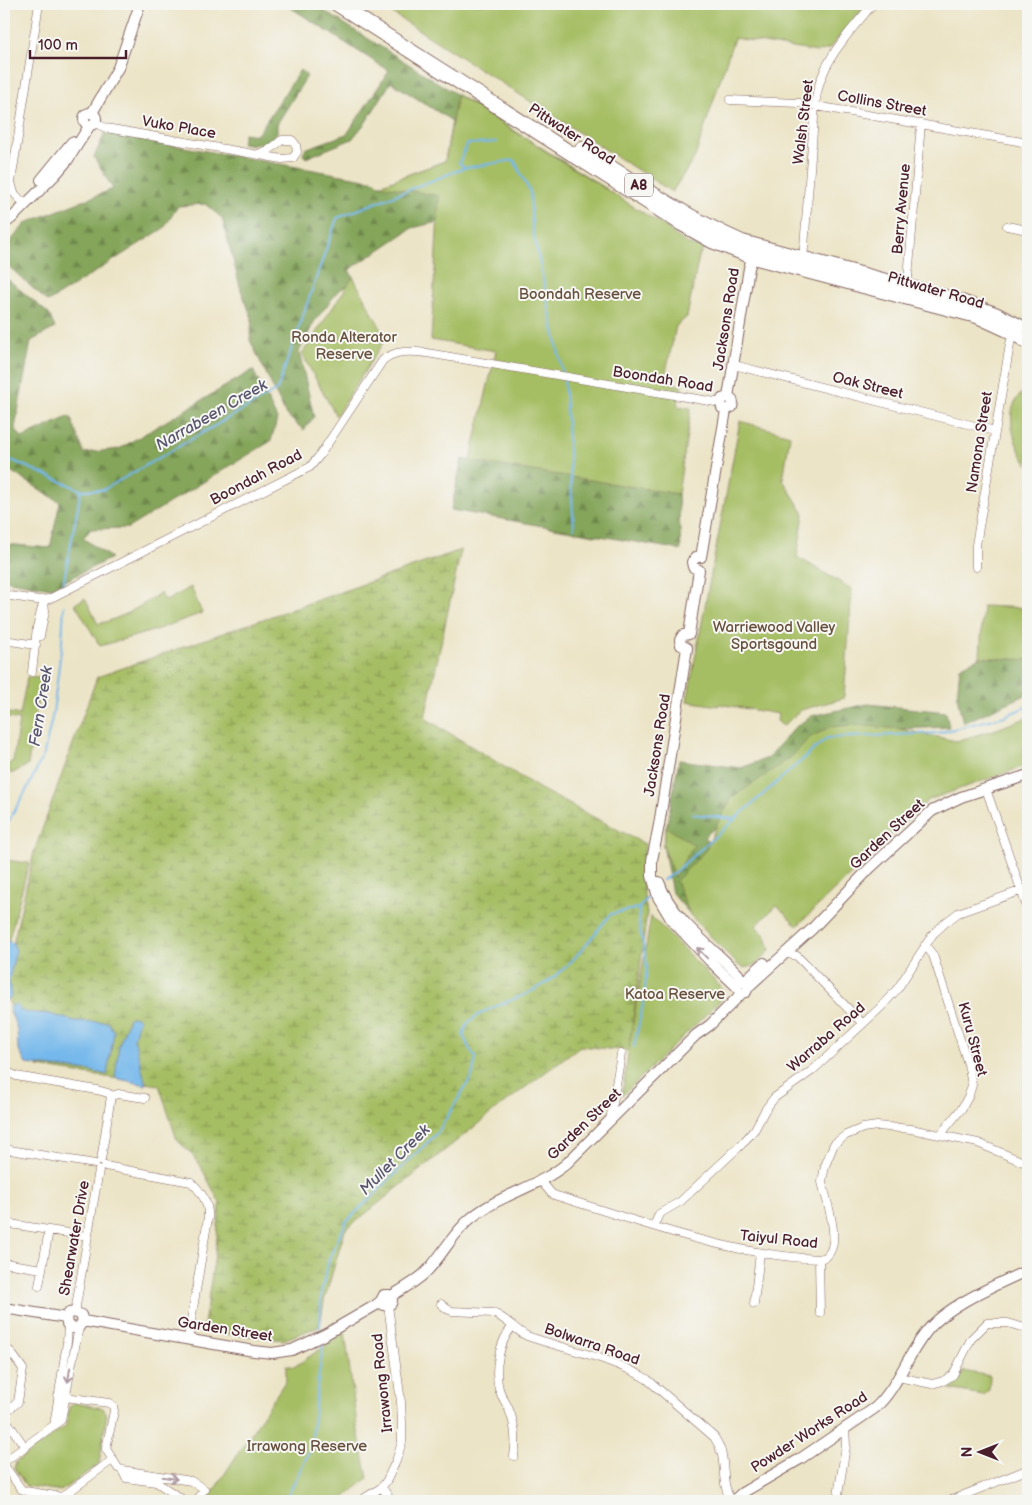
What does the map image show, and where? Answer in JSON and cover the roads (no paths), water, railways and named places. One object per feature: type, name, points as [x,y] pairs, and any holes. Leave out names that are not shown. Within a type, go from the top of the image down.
[{"type":"highway","name":"Pittwater Road","points":[[337,4],[682,224],[712,240],[907,292],[978,307],[1019,329],[1028,342]]},
{"type":"highway","name":"Pittwater Road","points":[[354,4],[685,215],[754,252],[803,260],[907,292]]},
{"type":"street","points":[[22,203],[14,193],[11,182],[39,4]]},
{"type":"street","points":[[4,224],[91,121],[118,68],[140,4]]},
{"type":"street","name":"Walsh Street","points":[[803,260],[815,105],[820,79],[829,59],[873,4]]},
{"type":"street","name":"Collins Street","points":[[730,100],[815,105],[1028,142]]},
{"type":"street","name":"Vuko Place","points":[[91,121],[106,128],[258,154]]},
{"type":"street","name":"Berry Avenue","points":[[907,292],[921,124]]},
{"type":"street","points":[[4,217],[22,203]]},
{"type":"street","points":[[1007,226],[1028,230]]},
{"type":"street","name":"Jacksons Road","points":[[742,984],[660,894],[655,875],[654,847],[686,648],[693,643],[693,638],[688,634],[699,570],[695,569],[692,562],[696,557],[701,557],[725,403],[734,365],[749,268],[754,252]]},
{"type":"street","name":"Namona Street","points":[[976,566],[976,545],[995,432],[1019,329]]},
{"type":"street","name":"Boondah Road","points":[[44,600],[310,467],[383,360],[391,354],[417,352],[725,403]]},
{"type":"street","name":"Oak Street","points":[[734,365],[995,432]]},
{"type":"street","points":[[4,595],[44,600],[39,619],[32,672]]},
{"type":"street","points":[[4,640],[36,645]]},
{"type":"street","name":"Garden Street","points":[[742,984],[784,953],[812,929],[832,907],[932,810],[1028,775]]},
{"type":"street","points":[[986,789],[1025,890],[1028,910]]},
{"type":"street","name":"Warraba Road","points":[[654,1226],[659,1214],[680,1201],[742,1144],[755,1129],[774,1098],[812,1070],[881,1007],[898,988],[925,945],[939,928],[958,914],[1025,890]]},
{"type":"street","name":"Garden Street","points":[[81,1324],[266,1352],[285,1352],[326,1334],[387,1301],[426,1272],[458,1231],[476,1215],[504,1198],[542,1181],[566,1164],[696,1035],[706,1020],[742,984],[794,936],[832,907]]},
{"type":"street","points":[[796,942],[798,956]]},
{"type":"street","name":"Kuru Street","points":[[925,945],[934,955],[968,1064],[972,1086],[962,1108],[940,1135]]},
{"type":"street","points":[[784,953],[798,956],[863,1024]]},
{"type":"street","points":[[610,1121],[621,1054]]},
{"type":"street","points":[[4,1070],[16,1076],[108,1092],[110,1096],[118,1094],[146,1098]]},
{"type":"street","name":"Shearwater Drive","points":[[75,1312],[110,1096]]},
{"type":"street","name":"Taiyul Road","points":[[542,1181],[554,1195],[724,1247],[819,1259],[827,1256],[834,1241],[822,1182],[825,1166],[834,1144],[846,1135],[863,1128],[877,1126],[911,1129],[978,1144],[1028,1164]]},
{"type":"street","points":[[4,1149],[192,1182],[200,1189],[209,1210],[188,1339]]},
{"type":"street","points":[[4,1223],[87,1236]]},
{"type":"street","points":[[40,1286],[49,1230]]},
{"type":"street","points":[[754,1304],[760,1253]]},
{"type":"street","points":[[819,1259],[820,1313]]},
{"type":"street","points":[[4,1263],[42,1269]]},
{"type":"street","name":"Powder Works Road","points":[[732,1501],[742,1493],[800,1459],[875,1408],[884,1399],[924,1335],[936,1321],[973,1298],[1028,1270]]},
{"type":"street","name":"Irrawong Road","points":[[360,1501],[382,1487],[396,1461],[402,1434],[397,1368],[387,1301]]},
{"type":"street","name":"Bolwarra Road","points":[[440,1304],[452,1311],[499,1315],[512,1327],[528,1336],[610,1362],[637,1373],[646,1379],[719,1444],[723,1454],[724,1486],[732,1501]]},
{"type":"street","points":[[4,1308],[67,1322],[74,1328],[81,1324]]},
{"type":"street","points":[[62,1396],[67,1322],[69,1313],[75,1312],[81,1315],[81,1324],[62,1396],[55,1419],[56,1425],[4,1464],[21,1489],[63,1499],[112,1460]]},
{"type":"street","points":[[898,1377],[932,1384],[953,1375],[971,1339],[987,1323],[1008,1323],[1028,1328]]},
{"type":"street","points":[[512,1327],[504,1339],[498,1374],[500,1392],[511,1416],[515,1431],[514,1456]]},
{"type":"street","points":[[4,1351],[10,1351],[23,1369],[18,1402],[4,1413]]},
{"type":"street","points":[[62,1396],[109,1403],[113,1406],[114,1411],[106,1449],[112,1460],[126,1478],[156,1482],[185,1501]]},
{"type":"street","points":[[4,1417],[25,1447]]},
{"type":"street","points":[[837,1501],[846,1446],[844,1428]]},
{"type":"street","points":[[949,1501],[1024,1470],[1028,1466]]},
{"type":"street","points":[[120,1469],[191,1481],[204,1489],[196,1501]]},
{"type":"street","points":[[382,1487],[391,1501]]},
{"type":"water","points":[[4,940],[13,943],[16,950],[9,980],[11,997],[6,1000],[4,997]]},
{"type":"water","points":[[16,1004],[21,1011],[25,1012],[49,1014],[75,1021],[108,1022],[114,1032],[107,1075],[90,1071],[26,1064],[18,1049],[17,1029],[9,1008]]},
{"type":"water","points":[[132,1016],[139,1019],[134,1038],[146,1085],[115,1078],[119,1045],[129,1018]]},
{"type":"waterway","name":"Narrabeen Creek","points":[[464,167],[459,163],[467,144],[497,142]]},
{"type":"waterway","name":"Narrabeen Creek","points":[[4,457],[81,490],[103,490],[277,390],[337,218],[464,168],[514,160],[530,192],[532,227],[563,374]]},
{"type":"waterway","name":"Narrabeen Creek","points":[[564,379],[574,528]]},
{"type":"waterway","name":"Fern Creek","points":[[63,585],[81,490]]},
{"type":"waterway","name":"Fern Creek","points":[[4,829],[44,754],[53,713],[62,641],[64,606]]},
{"type":"waterway","points":[[663,880],[677,870],[827,738],[938,733],[1005,716],[1028,706]]},
{"type":"waterway","points":[[692,814],[734,819]]},
{"type":"waterway","name":"Mullet Creek","points":[[320,1328],[321,1293],[329,1259],[346,1222],[438,1132],[472,1076],[476,1058],[463,1035],[469,1022],[485,1011],[528,993],[548,982],[568,965],[611,914],[639,908],[653,891]]},
{"type":"waterway","points":[[634,1047],[644,999],[647,965],[639,924],[639,908]]},
{"type":"waterway","name":"Mullet Creek","points":[[285,1501],[311,1448],[323,1344]]},
{"type":"park label","name":"Boondah Reserve","points":[[580,294]]},
{"type":"park label","name":"Ronda Alterator Reserve","points":[[344,346]]},
{"type":"park label","name":"Warriewood Valley Sportsgound","points":[[774,636]]},
{"type":"park label","name":"Katoa Reserve","points":[[675,994]]},
{"type":"park label","name":"Irrawong Reserve","points":[[307,1446]]}]
